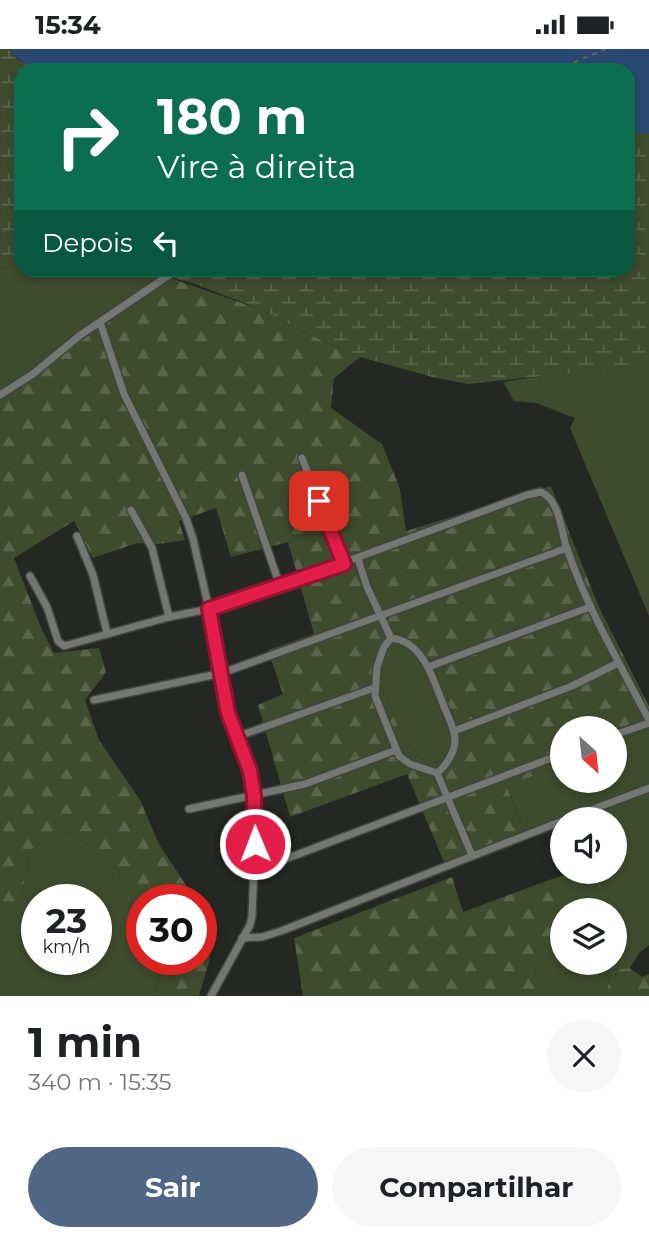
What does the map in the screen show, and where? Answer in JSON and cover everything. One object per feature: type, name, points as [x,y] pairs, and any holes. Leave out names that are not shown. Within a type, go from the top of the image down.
[{"type":"street","points":[[0,395],[33,374],[100,321],[166,277]]},
{"type":"street","points":[[100,321],[124,394],[186,518],[209,609],[228,713],[250,771],[254,796],[252,916],[211,996]]},
{"type":"street","points":[[302,459],[344,564]]},
{"type":"street","points":[[242,475],[280,586]]},
{"type":"street","points":[[30,576],[45,603],[60,645],[69,645],[169,617],[209,609],[280,586],[541,492],[550,498],[556,510],[567,548],[590,607],[649,722],[627,730]]},
{"type":"street","points":[[131,510],[152,548],[169,617]]},
{"type":"street","points":[[77,536],[93,575],[107,633]]},
{"type":"street","points":[[94,700],[222,673],[567,548]]},
{"type":"street","points":[[358,559],[367,587],[391,638]]},
{"type":"street","points":[[428,667],[590,607]]},
{"type":"street","points":[[391,638],[416,650],[428,667],[454,731],[455,744],[451,754],[437,773]]},
{"type":"street","points":[[391,638],[382,652],[374,688],[396,750],[410,764],[437,773],[472,855]]},
{"type":"street","points":[[454,731],[572,686],[618,663]]},
{"type":"street","points":[[236,737],[374,688]]},
{"type":"street","points":[[189,809],[305,784],[396,750]]},
{"type":"street","points":[[254,871],[550,758]]},
{"type":"street","points":[[599,807],[649,788]]},
{"type":"street","points":[[242,938],[262,937],[281,931],[550,826]]},
{"type":"path","points":[[572,63],[606,49]]},
{"type":"green space","points":[[0,49],[9,49],[18,60],[26,63],[14,63],[14,267],[0,268]]},
{"type":"green space","points":[[635,133],[649,134],[649,365],[468,384],[360,357],[262,310],[169,277],[635,277]]},
{"type":"green space","points":[[14,267],[14,277],[164,277],[100,322],[33,361],[0,385],[0,268]]},
{"type":"green space","points":[[164,277],[262,310],[360,357],[334,378],[331,408],[382,444],[400,489],[406,531],[551,486],[598,605],[649,706],[649,729],[627,738],[627,716],[550,716],[550,769],[507,786],[524,831],[444,862],[407,774],[290,817],[258,705],[283,694],[268,650],[314,634],[288,542],[231,557],[216,508],[179,521],[185,540],[158,544],[137,543],[93,558],[74,521],[14,558],[42,630],[54,653],[99,648],[106,672],[85,700],[99,740],[140,800],[159,844],[185,884],[126,884],[126,894],[117,870],[70,832],[39,844],[29,854],[24,884],[21,884],[21,903],[0,913],[0,385],[33,361],[100,322]],"holes":[[[401,644],[419,659],[448,729],[451,747],[443,759],[436,763],[422,759],[405,741],[391,711],[383,673],[392,647]]]},
{"type":"green space","points":[[649,365],[649,616],[570,428],[575,418],[536,403],[514,401],[503,382],[576,371]]},
{"type":"green space","points":[[401,644],[419,659],[448,729],[451,747],[443,759],[436,763],[422,759],[405,741],[391,711],[382,673],[392,647]]},
{"type":"green space","points":[[649,729],[649,945],[627,968],[627,898],[561,898],[552,884],[627,884],[627,807],[600,807],[598,803],[587,807],[550,807],[550,821],[524,831],[507,785],[550,769],[550,793],[627,793],[627,738]]},
{"type":"green space","points":[[70,832],[117,870],[126,894],[126,975],[160,975],[155,996],[0,996],[0,913],[21,903],[21,975],[112,975],[112,884],[24,884],[29,854],[39,844]]},
{"type":"green space","points":[[452,877],[463,912],[549,880],[561,898],[550,898],[550,959],[539,953],[534,975],[555,996],[303,996],[294,938]]},
{"type":"green space","points":[[539,952],[550,959],[550,975],[609,975],[608,990],[601,996],[555,996],[534,976]]},
{"type":"green space","points":[[627,968],[642,977],[649,974],[649,996],[601,996],[608,990],[609,975],[627,975]]},
{"type":"green space","points":[[160,975],[205,975],[199,996],[155,996]]},
{"type":"water","points":[[9,49],[649,49],[649,134],[635,133],[635,63],[25,63]]},
{"type":"route","points":[[255,844],[253,784],[228,713],[209,609],[344,564],[319,501]]}]
